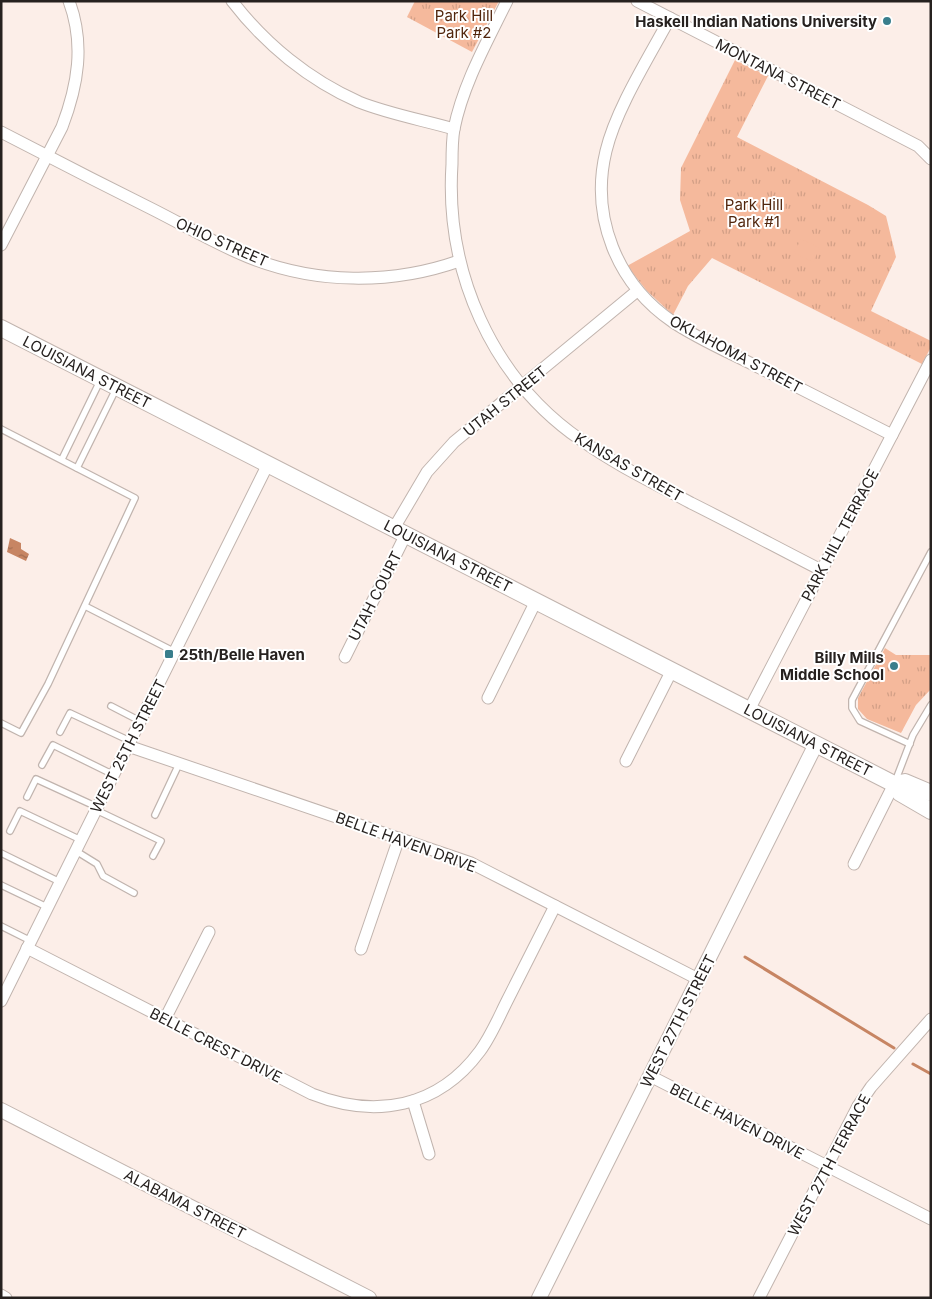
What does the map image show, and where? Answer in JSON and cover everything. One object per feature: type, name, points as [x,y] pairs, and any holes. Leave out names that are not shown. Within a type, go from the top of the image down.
[{"type":"main road","name":"LOUISIANA STREET","points":[[1,328],[894,784],[900,794],[931,811]]},
{"type":"main road","name":"LOUISIANA STREET","points":[[894,784],[905,782],[931,793]]},
{"type":"street","points":[[1,246],[70,106],[78,67],[78,35],[69,1]]},
{"type":"street","points":[[232,1],[248,21],[283,55],[333,88],[385,111],[454,129]]},
{"type":"street","name":"KANSAS STREET","points":[[507,1],[478,60],[454,129],[451,202],[459,261],[472,302],[485,330],[500,357],[522,387],[566,429],[610,459],[821,570]]},
{"type":"street","name":"MONTANA STREET","points":[[638,1],[918,146],[931,150]]},
{"type":"street","name":"OKLAHOMA STREET","points":[[670,18],[615,124],[605,152],[601,176],[602,210],[608,238],[637,291],[653,307],[691,332],[892,435]]},
{"type":"street","name":"OHIO STREET","points":[[1,132],[222,244],[279,267],[310,274],[373,279],[432,271],[459,261]]},
{"type":"street","name":"MONTANA STREET","points":[[918,146],[931,159]]},
{"type":"street","name":"UTAH STREET","points":[[400,531],[416,488],[441,454],[637,291]]},
{"type":"street","name":"PARK HILL TERRACE","points":[[749,710],[931,360]]},
{"type":"street","name":"WEST 25TH STREET","points":[[1,1000],[268,464]]},
{"type":"street","name":"UTAH COURT","points":[[344,657],[400,531]]},
{"type":"street","points":[[488,698],[536,601]]},
{"type":"street","points":[[626,761],[672,670]]},
{"type":"street","name":"BELLE HAVEN DRIVE","points":[[129,744],[179,764],[471,863],[698,979]]},
{"type":"street","name":"WEST 27TH STREET","points":[[539,1298],[816,744]]},
{"type":"street","points":[[854,864],[894,784]]},
{"type":"street","points":[[361,949],[399,838]]},
{"type":"street","name":"BELLE CREST DRIVE","points":[[29,945],[165,1019],[327,1100],[356,1107],[374,1108],[413,1101],[441,1089],[481,1050],[555,906]]},
{"type":"street","points":[[165,1019],[209,932]]},
{"type":"street","name":"WEST 27TH TERRACE","points":[[759,1298],[858,1106],[871,1088],[931,1019]]},
{"type":"street","name":"BELLE HAVEN DRIVE","points":[[650,1076],[931,1220]]},
{"type":"street","points":[[413,1101],[429,1154]]},
{"type":"street","name":"ALABAMA STREET","points":[[1,1110],[369,1298]]},
{"type":"street","points":[[1,1295],[6,1298]]},
{"type":"lane","points":[[62,459],[101,379]]},
{"type":"lane","points":[[77,468],[117,387]]},
{"type":"lane","points":[[1,428],[135,498],[48,684],[21,733],[1,723]]},
{"type":"lane","points":[[910,744],[860,721],[852,708],[852,700],[931,552]]},
{"type":"lane","points":[[85,606],[175,652]]},
{"type":"lane","points":[[894,784],[910,744],[931,705]]},
{"type":"lane","points":[[111,706],[140,721]]},
{"type":"lane","points":[[60,732],[70,713],[129,744]]},
{"type":"lane","points":[[42,765],[53,745],[114,775]]},
{"type":"lane","points":[[155,814],[179,764]]},
{"type":"lane","points":[[27,796],[36,779],[161,841],[153,856]]},
{"type":"lane","points":[[10,831],[20,811],[78,845],[97,864],[104,876],[134,893]]},
{"type":"lane","points":[[1,853],[60,882]]},
{"type":"lane","points":[[1,884],[47,908]]},
{"type":"lane","points":[[1,926],[29,945]]},
{"type":"green space","name":"Park Hill Park #2","points":[[415,1],[499,1],[472,52],[407,17]]},
{"type":"green space","name":"Park Hill Park #1","points":[[735,60],[768,76],[737,137],[886,216],[896,257],[871,311],[931,341],[931,347],[922,364],[712,258],[688,286],[673,315],[647,291],[627,266],[690,231],[680,200],[681,168]]},
{"type":"green space","points":[[801,239],[820,248],[813,262],[794,253]]},
{"type":"green space","points":[[885,648],[896,655],[931,655],[931,689],[916,705],[901,733],[867,719],[858,709],[858,698]]},
{"type":"water","points":[[10,538],[21,543],[21,549],[29,554],[26,561],[7,552]]},
{"type":"waterway","points":[[745,957],[894,1048]]},
{"type":"waterway","points":[[913,1064],[931,1074]]},
{"type":"place","name":"Haskell Indian Nations University","points":[[887,21]]},
{"type":"place","name":"25th/Belle Haven","points":[[169,654]]},
{"type":"place","name":"Billy Mills Middle School","points":[[894,666]]}]
